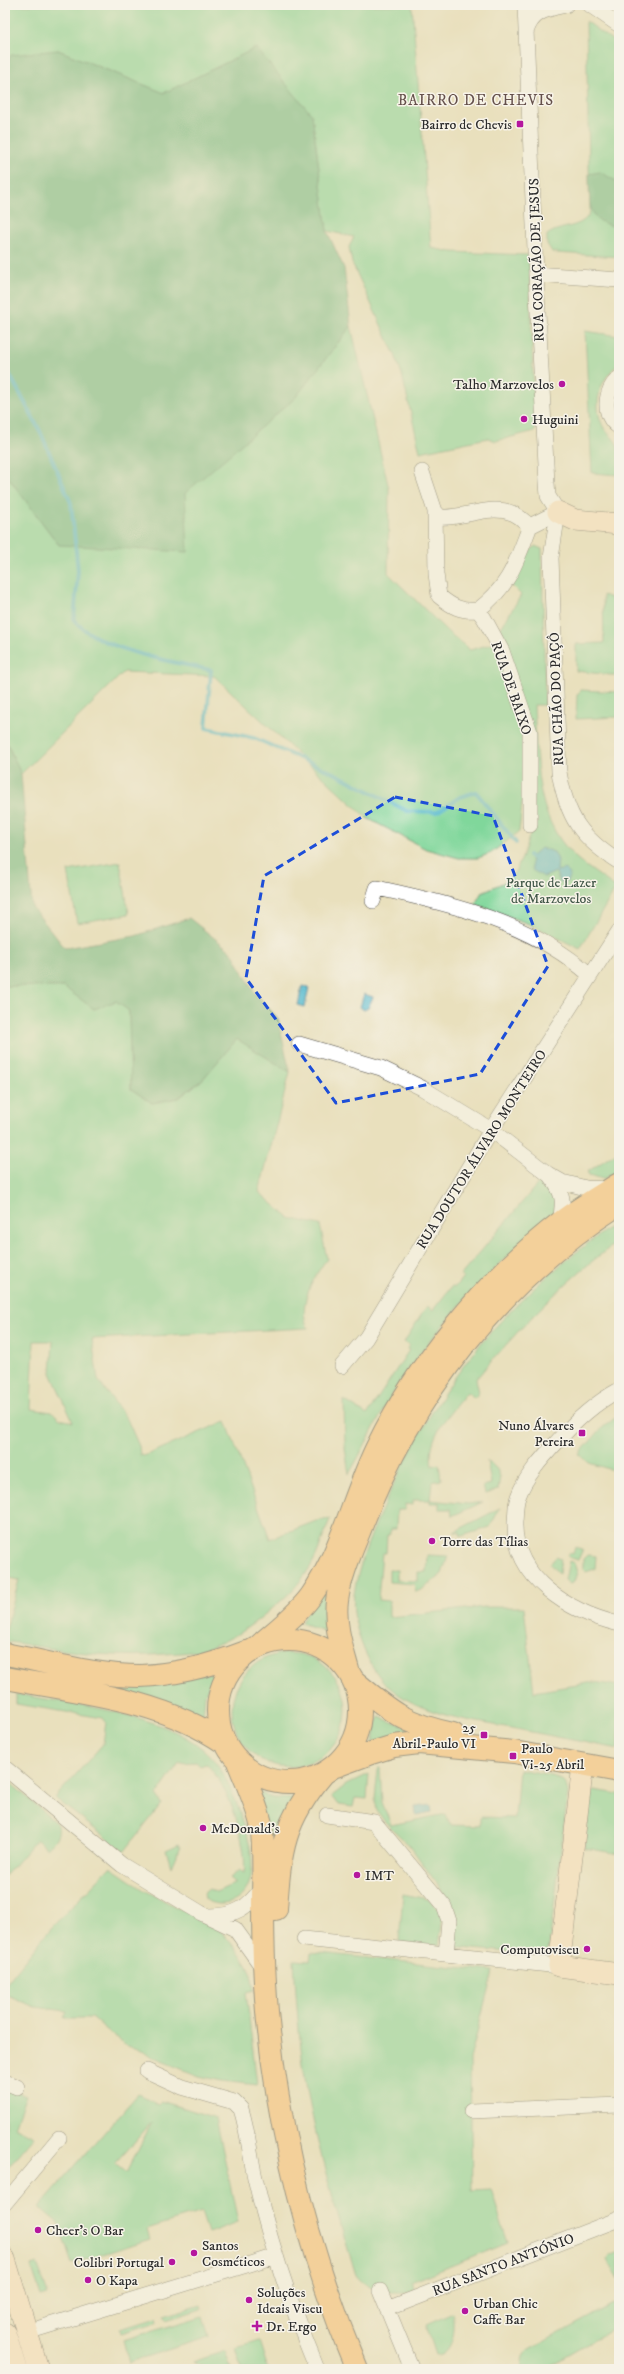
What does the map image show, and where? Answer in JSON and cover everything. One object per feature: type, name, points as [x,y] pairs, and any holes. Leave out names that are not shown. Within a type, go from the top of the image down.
[{"type":"main road","points":[[357,2369],[316,2253],[286,2140],[272,2060],[263,1968],[263,1840],[252,1795],[220,1729],[218,1705],[224,1682],[237,1661],[256,1647],[300,1608],[320,1581],[332,1560],[358,1489],[377,1447],[395,1414],[430,1361],[464,1314],[516,1261],[560,1222],[617,1192]]},
{"type":"main road","points":[[371,2369],[343,2296],[310,2186],[289,2088],[277,1987],[275,1933],[283,1845],[291,1823],[304,1798],[328,1771],[342,1759],[355,1739],[361,1717],[358,1693],[338,1631],[337,1602],[342,1581],[373,1495],[409,1423],[478,1326],[528,1274],[583,1227],[617,1192]]},
{"type":"main road","points":[[5,1654],[95,1671],[140,1676],[195,1669],[276,1640],[297,1640],[318,1645],[336,1657],[351,1675],[400,1717],[422,1727],[483,1741],[514,1752]]},
{"type":"main road","points":[[5,1678],[111,1698],[168,1713],[205,1729],[262,1778],[282,1782],[303,1780],[371,1753],[408,1744],[434,1743],[514,1752],[619,1771]]},
{"type":"street","name":"RUA CORAÇÃO DE JESUS","points":[[525,5],[536,274],[548,489],[552,504],[558,512]]},
{"type":"street","points":[[526,32],[529,20],[539,13],[566,5]]},
{"type":"street","points":[[590,5],[619,25]]},
{"type":"street","points":[[536,274],[619,280]]},
{"type":"street","points":[[619,378],[612,384],[606,403],[609,415],[619,427]]},
{"type":"street","points":[[422,472],[435,511],[436,574],[439,596],[456,608],[466,611],[478,610],[502,588],[513,571],[530,526],[558,512],[575,520],[619,524]]},
{"type":"street","points":[[435,511],[440,517],[452,518],[488,510],[512,513],[530,526]]},
{"type":"street","name":"RUA CHÃO DO PAÇÔ","points":[[558,512],[550,558],[560,779],[567,808],[575,823],[598,848],[619,862]]},
{"type":"street","name":"RUA DE BAIXO","points":[[478,610],[502,651],[530,732],[530,825]]},
{"type":"street","points":[[373,901],[377,888],[437,901],[502,923],[545,942],[572,959],[590,975]]},
{"type":"street","name":"RUA DOUTOR ÁLVARO MONTEIRO","points":[[342,1366],[366,1338],[491,1130],[619,931]]},
{"type":"street","points":[[299,1044],[381,1068],[422,1088],[491,1130],[548,1174],[566,1183],[586,1188],[617,1192]]},
{"type":"street","points":[[548,1174],[560,1190],[563,1199],[560,1222]]},
{"type":"street","points":[[619,1390],[596,1405],[571,1426],[545,1456],[518,1497],[515,1524],[516,1540],[526,1564],[545,1587],[578,1610],[594,1618],[619,1624]]},
{"type":"street","points":[[559,1966],[583,1764]]},
{"type":"street","points":[[5,1768],[122,1865],[206,1916],[234,1930],[263,1968]]},
{"type":"street","points":[[327,1815],[374,1822],[444,1906],[449,1921],[446,1954]]},
{"type":"street","points":[[206,1916],[229,1914],[246,1907],[263,1887]]},
{"type":"street","points":[[304,1939],[559,1966],[619,1974]]},
{"type":"street","points":[[147,2071],[182,2087],[222,2098],[239,2106],[255,2177],[276,2256],[317,2369]]},
{"type":"street","points":[[471,2112],[619,2105]]},
{"type":"street","points":[[5,2203],[59,2138]]},
{"type":"street","name":"RUA SANTO ANTÓNIO","points":[[387,2309],[619,2219]]},
{"type":"street","points":[[27,2332],[276,2256]]},
{"type":"street","points":[[5,2260],[38,2369]]},
{"type":"street","points":[[380,2291],[412,2369]]},
{"type":"street","points":[[5,2334],[16,2369]]},
{"type":"highlighted area","points":[[395,797],[493,816],[548,966],[480,1074],[336,1103],[246,978],[264,876]]},
{"type":"green space","points":[[5,5],[412,5],[431,248],[452,252],[529,255],[535,431],[496,441],[488,438],[420,452],[402,375],[395,355],[352,263],[349,247],[354,237],[327,231],[312,116],[256,48],[164,93],[58,50],[5,67]]},
{"type":"green space","points":[[586,21],[619,45],[619,257],[557,253],[552,252],[547,244],[547,235],[558,229],[582,222],[590,212]]},
{"type":"green space","points":[[256,48],[312,115],[327,231],[344,268],[351,326],[295,398],[185,493],[188,552],[59,545],[5,473],[5,67],[11,55],[58,50],[164,93]]},
{"type":"green space","points":[[600,172],[616,181],[619,186],[619,227],[608,225],[600,221],[595,216],[592,209],[589,193],[589,174]]},
{"type":"green space","points":[[351,326],[389,489],[388,573],[448,632],[470,650],[494,643],[524,724],[525,778],[519,832],[491,853],[478,858],[459,858],[426,849],[367,818],[214,676],[124,672],[21,774],[5,739],[5,473],[59,545],[184,493],[295,398]]},
{"type":"green space","points":[[585,331],[619,336],[619,364],[612,370],[602,384],[598,401],[598,410],[604,428],[616,442],[619,450],[619,475],[592,473]]},
{"type":"green space","name":"Parque de Lazer de Marzovelos","points":[[535,546],[542,549],[545,705],[534,705],[537,767],[544,805],[551,823],[561,841],[575,857],[616,888],[580,949],[532,925],[475,904],[482,892],[505,882],[515,872],[522,858],[533,825],[533,777],[499,631],[521,595],[511,585],[529,552]]},
{"type":"green space","points":[[603,595],[619,601],[619,676],[576,671],[576,644],[604,643]]},
{"type":"green space","points":[[581,690],[619,692],[619,717],[576,719],[577,695]]},
{"type":"green space","points":[[5,739],[21,774],[32,907],[65,948],[135,936],[189,918],[232,952],[254,992],[278,1019],[290,1072],[237,1039],[202,1080],[178,1098],[152,1103],[131,1089],[129,1011],[116,1001],[94,1009],[64,987],[5,986]]},
{"type":"green space","points":[[120,862],[129,914],[77,923],[68,871]]},
{"type":"green space","points":[[5,986],[64,987],[94,1009],[116,1001],[129,1011],[131,1089],[152,1103],[179,1098],[202,1080],[237,1039],[290,1072],[259,1192],[289,1218],[320,1225],[327,1259],[312,1283],[305,1301],[305,1319],[308,1328],[92,1339],[98,1380],[127,1419],[139,1446],[140,1455],[144,1456],[226,1421],[270,1539],[316,1521],[330,1519],[313,1562],[306,1574],[277,1605],[238,1634],[217,1644],[193,1652],[145,1655],[85,1653],[5,1641],[5,1633],[19,1580],[5,1577]],"holes":[[[34,1341],[53,1341],[51,1373],[73,1422],[60,1419],[52,1412],[31,1409]]]},
{"type":"green space","points":[[619,1151],[619,1171],[603,1179],[589,1175],[587,1172]]},
{"type":"green space","points":[[540,1181],[553,1194],[555,1202],[554,1212],[462,1303],[413,1363],[395,1389],[349,1474],[345,1448],[344,1400],[367,1415],[409,1350],[407,1349],[409,1345],[404,1342],[427,1306],[433,1310],[452,1286],[454,1288],[463,1277],[461,1275]]},
{"type":"green space","points":[[619,1221],[619,1241],[561,1288],[526,1323],[476,1379],[479,1392],[475,1398],[467,1392],[447,1417],[436,1435],[433,1445],[431,1455],[432,1466],[439,1464],[441,1480],[432,1482],[430,1500],[413,1500],[413,1505],[405,1504],[405,1510],[397,1510],[396,1529],[391,1529],[390,1535],[387,1535],[386,1553],[382,1553],[378,1600],[389,1601],[389,1617],[485,1607],[524,1607],[534,1692],[594,1682],[619,1686],[619,1749],[463,1719],[431,1711],[416,1705],[389,1687],[374,1669],[362,1645],[353,1606],[358,1574],[364,1553],[376,1524],[404,1462],[432,1412],[448,1388],[482,1342],[514,1307],[572,1256]]},
{"type":"green space","points":[[414,1405],[330,1633],[301,1623]]},
{"type":"green space","points":[[619,1415],[619,1472],[589,1463],[579,1454],[602,1428]]},
{"type":"green space","points":[[487,1460],[497,1469],[500,1476],[498,1490],[485,1494],[483,1486],[491,1484]]},
{"type":"green space","points":[[430,1500],[468,1504],[483,1502],[452,1516],[451,1509],[439,1509],[439,1503],[430,1503]]},
{"type":"green space","points":[[500,1508],[490,1527],[462,1536],[460,1536],[460,1532],[454,1532]]},
{"type":"green space","points":[[575,1547],[583,1549],[578,1560],[568,1557],[569,1553],[573,1554]]},
{"type":"green space","points":[[427,1555],[448,1556],[442,1574],[423,1589],[416,1592],[414,1584],[389,1582],[389,1570],[397,1570],[397,1580],[418,1581],[418,1572],[426,1572]]},
{"type":"green space","points":[[587,1555],[596,1556],[595,1569],[586,1572],[583,1569],[583,1559]]},
{"type":"green space","points":[[556,1557],[561,1559],[559,1574],[550,1564]]},
{"type":"green space","points":[[569,1561],[574,1563],[577,1572],[574,1582],[570,1584],[565,1580]]},
{"type":"green space","points":[[289,1653],[300,1654],[311,1658],[321,1663],[329,1670],[336,1678],[341,1688],[345,1699],[345,1721],[341,1732],[336,1742],[329,1750],[321,1757],[311,1762],[300,1766],[289,1767],[278,1766],[267,1762],[257,1757],[249,1750],[242,1742],[237,1732],[233,1721],[232,1710],[233,1699],[237,1688],[242,1678],[249,1670],[257,1663],[267,1658],[278,1654]]},
{"type":"green space","points":[[214,1673],[205,1695],[203,1718],[119,1696],[122,1682]]},
{"type":"green space","points":[[16,1694],[89,1706],[141,1719],[165,1727],[187,1738],[205,1751],[220,1768],[236,1802],[247,1834],[251,1850],[252,1866],[250,1881],[244,1893],[239,1898],[227,1904],[209,1902],[205,1899],[204,1893],[209,1889],[216,1892],[236,1883],[230,1878],[239,1870],[244,1873],[243,1846],[235,1815],[222,1785],[206,1764],[200,1766],[196,1762],[179,1763],[157,1795],[162,1804],[124,1852],[55,1798],[103,1744],[106,1722],[103,1718],[16,1704]]},
{"type":"green space","points":[[379,1717],[415,1731],[414,1738],[372,1742]]},
{"type":"green space","points":[[378,1768],[380,1768],[382,1802],[391,1825],[446,1814],[450,1825],[480,1826],[480,1817],[515,1818],[519,1769],[551,1775],[565,1782],[568,1792],[549,1947],[545,1955],[450,1947],[455,1915],[452,1905],[410,1846],[385,1822],[377,1811],[375,1799]]},
{"type":"green space","points":[[369,1774],[367,1799],[355,1798],[353,1807],[339,1805],[332,1796],[346,1785]]},
{"type":"green space","points":[[5,1778],[58,1825],[58,1832],[56,1838],[47,1848],[37,1839],[5,1876]]},
{"type":"green space","points":[[594,1790],[619,1794],[619,1854],[585,1848],[590,1794]]},
{"type":"green space","points":[[258,1792],[273,1798],[293,1799],[272,1860]]},
{"type":"green space","points":[[179,1844],[180,1846],[171,1867],[166,1850]]},
{"type":"green space","points":[[110,1867],[144,1890],[220,1930],[242,1956],[251,1975],[254,1990],[246,1992],[257,2085],[222,2081],[199,2076],[154,2058],[145,2051],[127,2046],[92,2018],[64,2018],[67,2011],[35,2007],[5,1994],[5,1985],[52,1927]]},
{"type":"green space","points":[[403,1894],[428,1899],[443,1913],[439,1946],[399,1942]]},
{"type":"green space","points":[[311,1952],[493,1971],[470,2059],[472,2191],[491,2190],[508,2243],[411,2282],[414,2291],[382,2291],[368,2286],[361,2281],[356,2275],[341,2227],[315,2128],[301,2049],[294,1960],[310,1961]]},
{"type":"green space","points":[[5,2087],[26,2095],[14,2127],[34,2137],[5,2171]]},
{"type":"green space","points":[[138,2094],[159,2103],[160,2101],[216,2118],[238,2222],[208,2233],[201,2212],[147,2229],[150,2239],[72,2264],[58,2223],[39,2207]],"holes":[[[151,2124],[126,2173],[115,2164]]]},
{"type":"green space","points":[[619,2251],[619,2280],[607,2259],[609,2255]]},
{"type":"green space","points":[[37,2264],[48,2294],[41,2296],[31,2266]]},
{"type":"green space","points":[[613,2304],[619,2308],[618,2326],[543,2369],[525,2369],[522,2358],[529,2350]]},
{"type":"green space","points":[[200,2305],[201,2309],[166,2320],[164,2316]]},
{"type":"green space","points":[[453,2313],[454,2332],[450,2345],[442,2354],[436,2355],[426,2325]]},
{"type":"green space","points":[[203,2316],[209,2337],[129,2362],[123,2340]]},
{"type":"green space","points":[[156,2318],[157,2322],[121,2333],[120,2329]]},
{"type":"green space","points":[[259,2341],[268,2369],[242,2369],[236,2348]]},
{"type":"green space","points":[[225,2351],[231,2369],[206,2369],[193,2362]]},
{"type":"water","points":[[541,848],[554,852],[558,860],[557,871],[565,869],[570,874],[567,882],[559,882],[556,872],[544,877],[532,870],[531,857]]},
{"type":"water","points":[[302,986],[309,987],[305,1007],[298,1005]]},
{"type":"water","points":[[364,994],[373,997],[368,1008],[364,1010],[360,1007]]},
{"type":"water","points":[[431,1805],[432,1812],[416,1815],[415,1807]]},
{"type":"waterway","points":[[5,366],[40,431],[71,503],[78,571],[74,620],[86,630],[118,647],[158,659],[211,670],[206,728],[254,738],[338,775],[407,811],[437,812],[460,797],[476,792],[516,843]]},
{"type":"place","name":"Bairro de Chevis","points":[[520,124]]},
{"type":"place","name":"Talho Marzovelos","points":[[562,384]]},
{"type":"place","name":"Huguini","points":[[524,419]]},
{"type":"place","name":"Nuno Álvares Pereira","points":[[582,1433]]},
{"type":"place","name":"Torre das Tílias","points":[[432,1541]]},
{"type":"place","name":"25 Abril-Paulo VI","points":[[484,1735]]},
{"type":"place","name":"Paulo Vi-25 Abril","points":[[513,1756]]},
{"type":"place","name":"McDonald's","points":[[203,1828]]},
{"type":"place","name":"IMT","points":[[357,1875]]},
{"type":"place","name":"Computoviseu","points":[[587,1949]]},
{"type":"place","name":"Cheer's O Bar","points":[[38,2230]]},
{"type":"place","name":"Santos Cosméticos","points":[[194,2253]]},
{"type":"place","name":"Colibri Portugal","points":[[172,2262]]},
{"type":"place","name":"O Kapa","points":[[88,2280]]},
{"type":"place","name":"Soluções Ideais Viseu","points":[[249,2300]]},
{"type":"place","name":"Urban Chic Caffe Bar","points":[[465,2311]]},
{"type":"place","name":"Dr. Ergo","points":[[257,2326]]},
{"type":"district","name":"BAIRRO DE CHEVIS","points":[[476,100]]}]
